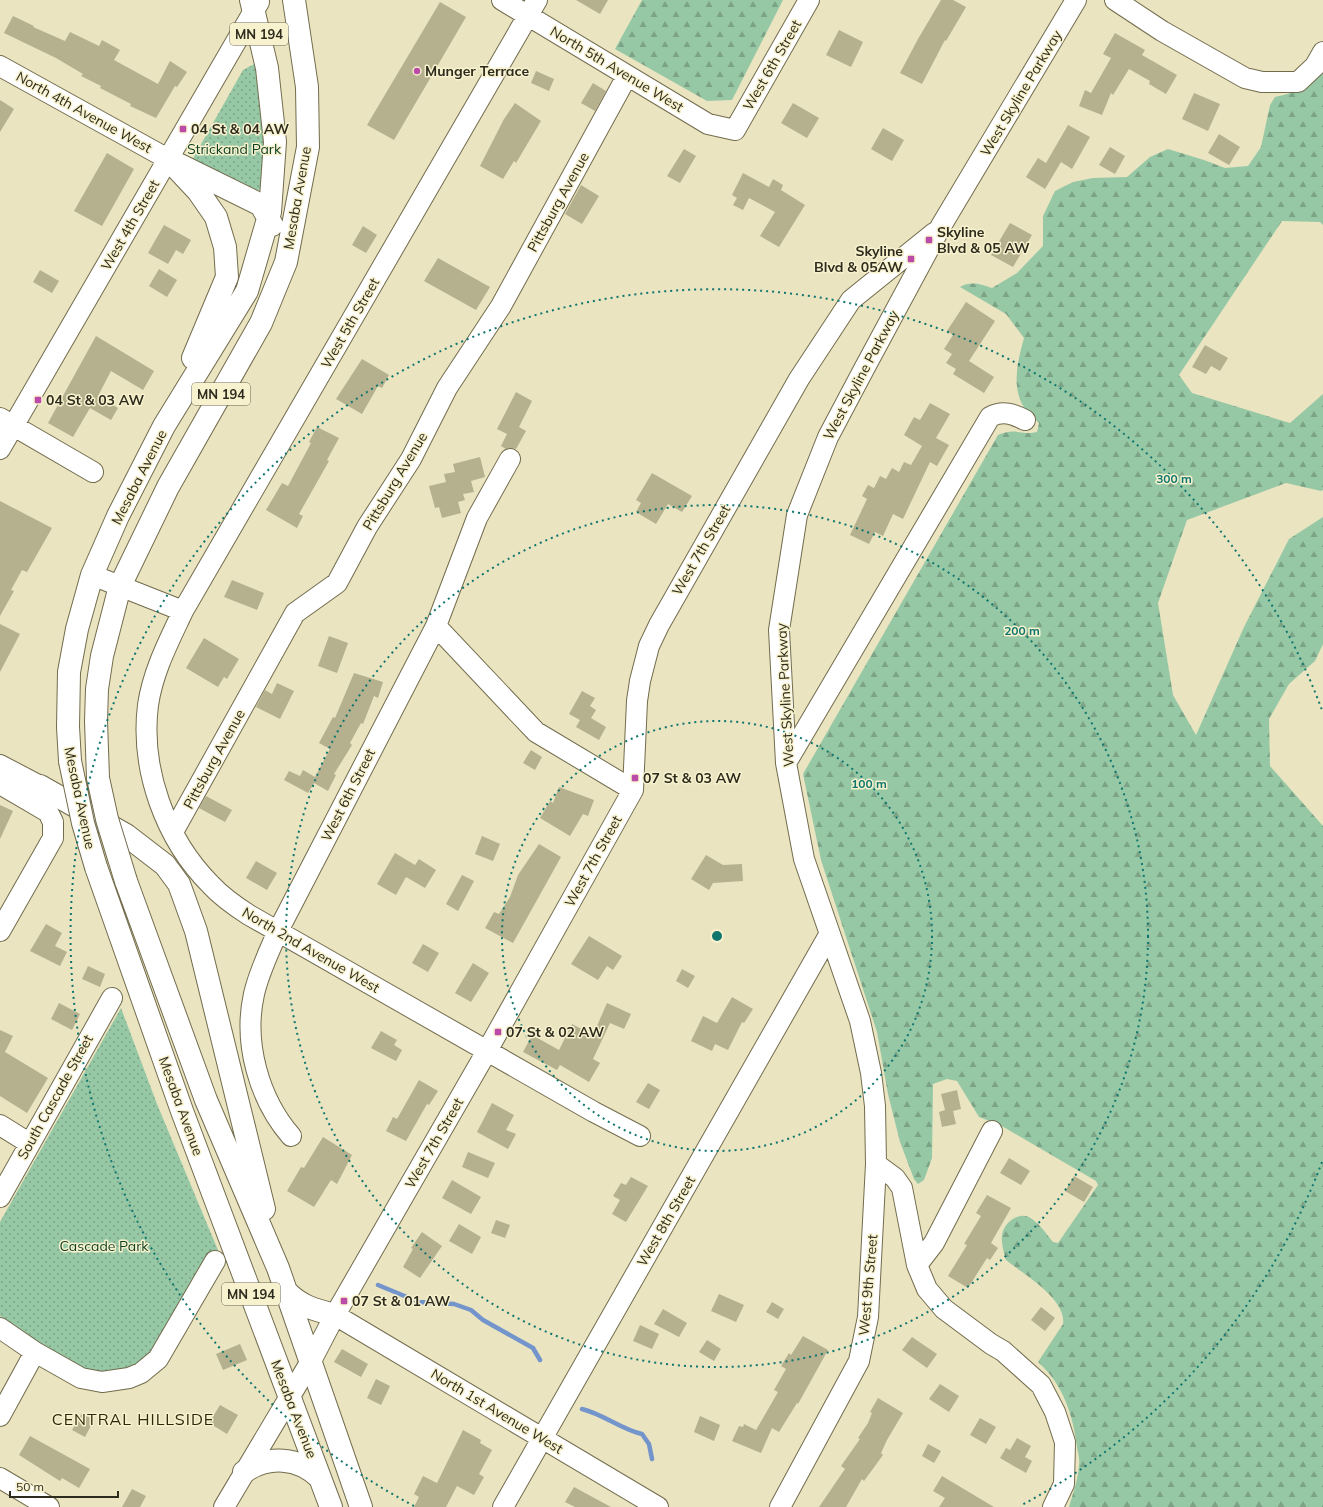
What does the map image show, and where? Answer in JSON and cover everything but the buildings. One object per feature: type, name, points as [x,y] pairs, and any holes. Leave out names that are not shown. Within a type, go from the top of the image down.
[{"type":"highway","name":"Mesaba Avenue","points":[[294,0],[307,87],[308,147],[286,262],[261,323],[168,487],[120,586],[105,643],[97,689],[96,728],[98,778],[107,819],[126,882],[206,1100],[278,1268],[361,1507]]},
{"type":"highway","name":"Mesaba Avenue","points":[[255,3],[267,68],[275,142],[268,217],[247,291],[164,426],[118,516],[92,575],[76,629],[69,672],[68,720],[70,761],[96,867],[182,1111],[331,1507]]},
{"type":"highway","points":[[168,159],[261,205],[274,231],[280,264],[274,293]]},
{"type":"highway","points":[[164,426],[227,277],[226,247],[216,217],[198,191],[168,159]]},
{"type":"highway","points":[[40,786],[137,842],[165,865],[179,884],[196,931],[278,1268]]},
{"type":"highway","points":[[285,1290],[292,1298],[302,1304],[335,1314]]},
{"type":"highway","points":[[244,1472],[253,1466],[262,1463],[284,1460],[304,1465],[320,1478]]},
{"type":"street","name":"North 5th Avenue West","points":[[502,0],[533,8],[627,76],[708,124],[735,130]]},
{"type":"street","name":"West 6th Street","points":[[735,130],[809,0]]},
{"type":"street","name":"West Skyline Parkway","points":[[876,1164],[875,1106],[871,1073],[860,1021],[804,859],[786,763],[779,630],[797,516],[828,437],[941,226],[1076,0]]},
{"type":"street","points":[[1115,0],[1162,31],[1245,78],[1262,82],[1298,82],[1315,66],[1323,52]]},
{"type":"street","name":"West 4th Street","points":[[0,449],[7,422],[168,159],[255,3]]},
{"type":"street","name":"West 5th Street","points":[[166,647],[183,611],[533,8]]},
{"type":"street","name":"North 4th Avenue West","points":[[0,66],[168,159]]},
{"type":"street","name":"Pittsburg Avenue","points":[[173,832],[295,612],[337,583],[367,527],[412,459],[447,388],[500,306],[627,76]]},
{"type":"street","name":"West 7th Street","points":[[224,1507],[289,1395],[311,1361],[335,1314],[487,1051],[633,790],[637,701],[649,646],[659,625],[799,379],[852,300],[941,226]]},
{"type":"street","points":[[786,763],[990,417],[1006,412],[1025,420]]},
{"type":"street","points":[[7,422],[93,472]]},
{"type":"street","name":"West 6th Street","points":[[291,1136],[282,1126],[260,1084],[254,1062],[250,1026],[254,995],[262,969],[278,931],[436,626],[477,518],[510,459]]},
{"type":"street","points":[[92,575],[183,611]]},
{"type":"street","points":[[436,626],[536,732],[633,790]]},
{"type":"street","name":"North 2nd Avenue West","points":[[166,647],[155,676],[148,704],[147,729],[150,771],[155,790],[173,832],[185,852],[210,885],[228,901],[248,915],[640,1136]]},
{"type":"street","points":[[0,765],[40,786]]},
{"type":"street","points":[[0,784],[48,812],[53,822],[52,838],[0,931]]},
{"type":"street","name":"West 8th Street","points":[[503,1507],[830,935]]},
{"type":"street","name":"South Cascade Street","points":[[0,1197],[29,1143],[112,998]]},
{"type":"street","points":[[0,1125],[29,1143]]},
{"type":"street","points":[[917,1265],[934,1244],[992,1131]]},
{"type":"street","points":[[876,1164],[895,1178],[902,1188],[917,1265],[927,1289],[944,1309],[991,1344],[1003,1351],[1041,1385],[1055,1412],[1065,1442],[1064,1484],[1053,1507]]},
{"type":"street","name":"West 9th Street","points":[[780,1507],[859,1361],[868,1317],[876,1164]]},
{"type":"street","points":[[0,1328],[35,1352],[81,1378],[91,1381],[116,1381],[129,1378],[141,1373],[158,1359],[215,1261]]},
{"type":"street","name":"North 1st Avenue West","points":[[335,1314],[658,1507]]},
{"type":"street","points":[[0,1416],[35,1352]]},
{"type":"street","points":[[0,1478],[49,1507]]},
{"type":"green space","points":[[642,0],[783,0],[732,100],[707,101],[615,49]]},
{"type":"green space","name":"Strickand Park","points":[[256,63],[265,104],[265,161],[262,189],[248,192],[191,162],[243,70]]},
{"type":"green space","points":[[1323,69],[1323,225],[1320,222],[1282,221],[1179,375],[1192,393],[1290,423],[1323,394],[1323,490],[1321,491],[1286,483],[1187,520],[1158,603],[1173,695],[1196,735],[1244,627],[1289,539],[1323,517],[1323,644],[1315,661],[1289,684],[1269,719],[1270,766],[1323,826],[1323,1507],[1069,1507],[1079,1463],[1073,1423],[1060,1390],[1047,1371],[1038,1362],[1063,1324],[1062,1315],[1058,1305],[1051,1296],[1033,1280],[1006,1260],[1002,1245],[1002,1235],[1003,1230],[1009,1222],[1023,1216],[1035,1221],[1053,1242],[1058,1243],[1098,1185],[1096,1181],[1000,1125],[979,1117],[957,1081],[947,1079],[933,1084],[932,1158],[924,1180],[918,1184],[914,1179],[900,1142],[888,1094],[877,1032],[821,860],[803,774],[998,435],[1010,432],[1037,432],[1039,423],[1027,412],[1018,393],[1017,374],[1024,338],[1006,314],[960,287],[968,284],[980,284],[992,288],[1017,273],[1043,246],[1043,216],[1055,191],[1073,182],[1093,178],[1127,177],[1150,157],[1168,149],[1225,168],[1248,166],[1261,147],[1270,105],[1275,97],[1296,91],[1308,85]]},
{"type":"green space","name":"Cascade Park","points":[[121,1008],[157,1104],[220,1255],[149,1365],[90,1377],[0,1316],[0,1222]]},
{"type":"waterway","points":[[378,1285],[419,1302],[454,1304],[471,1310],[483,1320],[533,1348],[540,1360]]},
{"type":"waterway","points":[[582,1409],[590,1411],[627,1429],[642,1434],[649,1444],[652,1459]]},
{"type":"place","name":"Munger Terrace","points":[[417,71]]},
{"type":"place","name":"04 St & 04 AW","points":[[183,129]]},
{"type":"place","name":"Skyline Blvd & 05 AW","points":[[929,240]]},
{"type":"place","name":"Skyline Blvd & 05AW","points":[[911,259]]},
{"type":"place","name":"04 St & 03 AW","points":[[38,400]]},
{"type":"place","name":"07 St & 03 AW","points":[[635,778]]},
{"type":"place","name":"07 St & 02 AW","points":[[498,1032]]},
{"type":"place","name":"07 St & 01 AW","points":[[344,1301]]},
{"type":"district","name":"CENTRAL HILLSIDE","points":[[133,1419]]}]
